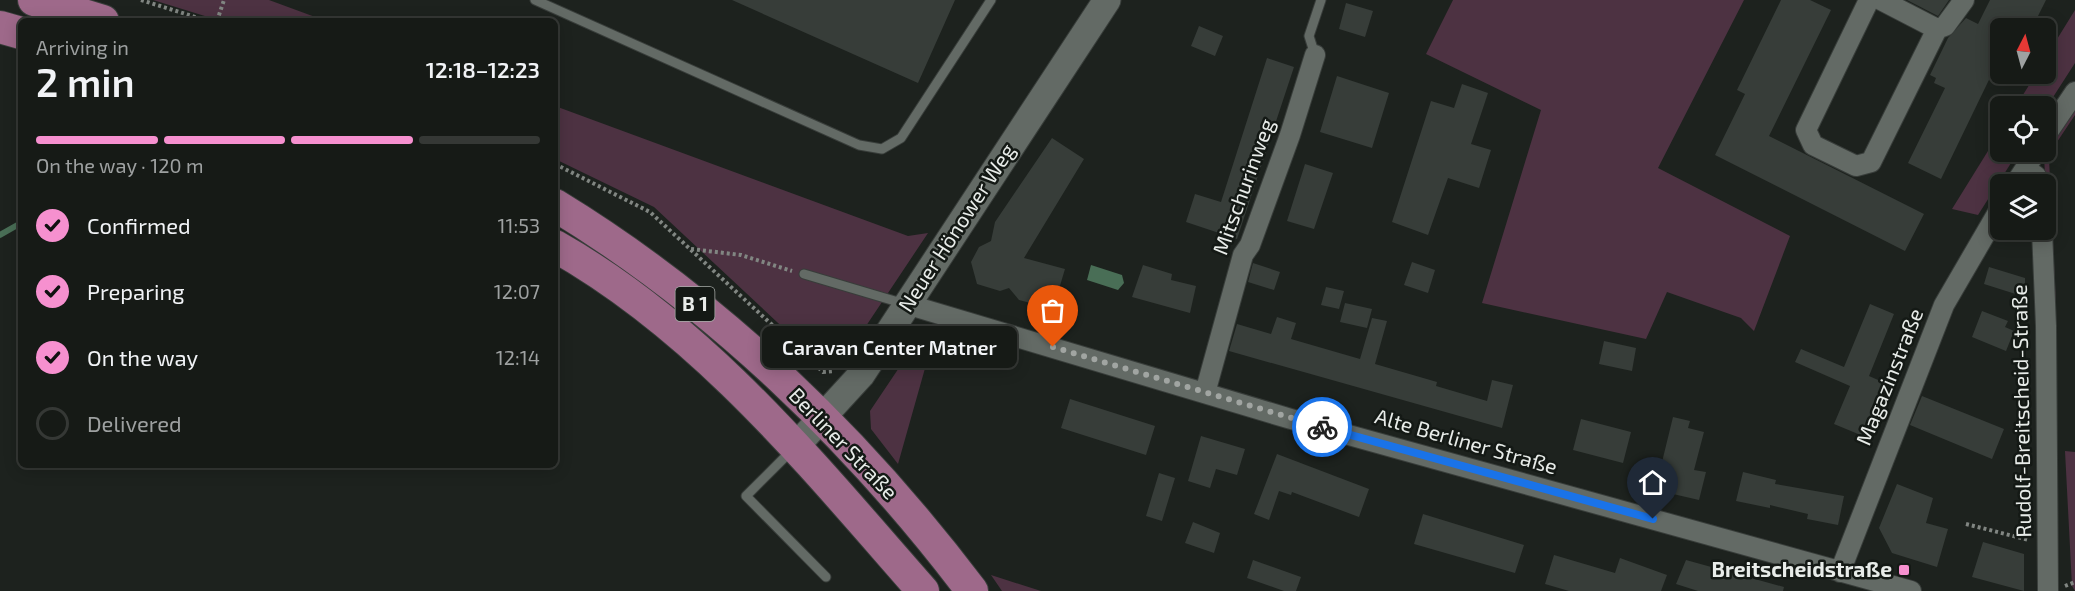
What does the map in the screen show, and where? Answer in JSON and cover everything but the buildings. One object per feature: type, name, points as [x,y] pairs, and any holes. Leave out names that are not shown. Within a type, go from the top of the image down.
[{"type":"main road","points":[[34,0],[93,18]]},
{"type":"main road","name":"Neuer Hönower Weg","points":[[796,447],[854,384],[1107,0]]},
{"type":"main road","points":[[0,27],[18,32]]},
{"type":"main road","name":"Berliner Straße","points":[[558,207],[657,273],[715,320],[864,461],[940,548],[972,591]]},
{"type":"main road","name":"Berliner Straße","points":[[558,248],[609,281],[693,345],[758,405],[923,591]]},
{"type":"street","points":[[1869,0],[1806,130],[1813,145],[1856,166],[1870,162],[1937,28]]},
{"type":"street","points":[[1881,0],[1937,28],[1945,26],[1964,0]]},
{"type":"street","name":"Mitschurinweg","points":[[1205,393],[1243,255],[1250,245],[1286,146],[1315,55]]},
{"type":"street","points":[[2056,120],[2075,92]]},
{"type":"street","name":"Magazinstraße","points":[[1840,572],[1944,305],[1990,226]]},
{"type":"street","name":"Rudolf-Breitscheid-Straße","points":[[2042,240],[2046,326],[2048,591]]},
{"type":"street","name":"Alte Berliner Straße","points":[[906,304],[1205,393],[1911,591]]},
{"type":"lane","points":[[535,0],[859,145],[882,149],[901,138],[991,0]]},
{"type":"lane","name":"Mitschurinweg","points":[[1315,55],[1309,36],[1321,0]]},
{"type":"lane","points":[[804,274],[906,304]]},
{"type":"lane","points":[[796,447],[746,496],[826,577]]},
{"type":"path","points":[[141,0],[198,18]]},
{"type":"path","points":[[218,18],[224,0]]},
{"type":"path","points":[[558,166],[651,212],[823,372],[836,371],[854,384]]},
{"type":"path","points":[[691,249],[741,255],[804,274]]},
{"type":"path","points":[[1966,524],[2033,541],[2048,542]]},
{"type":"shaded area","points":[[153,0],[269,0],[318,18],[211,18]]},
{"type":"shaded area","points":[[1453,0],[1744,0],[1658,168],[1790,236],[1754,331],[1741,318],[1667,292],[1646,339],[1482,303],[1541,110],[1426,54]]},
{"type":"shaded area","points":[[2075,10],[2075,63],[2054,96],[2022,96],[2030,84],[2056,84],[2056,41]]},
{"type":"shaded area","points":[[558,107],[908,236],[928,233],[842,362],[823,365],[654,207],[558,160]]},
{"type":"shaded area","points":[[2075,108],[2075,115],[2056,144],[2056,137]]},
{"type":"shaded area","points":[[1990,148],[1990,162],[2012,162],[2004,174],[1990,174],[1990,196],[1978,215],[1952,209]]},
{"type":"shaded area","points":[[2044,162],[2049,162],[2050,174],[2045,174]]},
{"type":"shaded area","points":[[2049,240],[2053,240],[2056,304],[2052,305]]},
{"type":"shaded area","points":[[1091,265],[1122,275],[1124,283],[1118,290],[1087,280]]},
{"type":"shaded area","points":[[919,338],[933,340],[898,464],[871,429],[870,411]]},
{"type":"shaded area","points":[[2065,451],[2075,452],[2075,591],[2072,586]]},
{"type":"shaded area","points":[[991,575],[1041,591],[1002,591]]},
{"type":"waterway","points":[[0,235],[18,225]]},
{"type":"way so far","points":[[1053,347],[1322,427]]},
{"type":"place","name":"Caravan Center Matner","points":[[1053,347]]},
{"type":"place","name":"Breitscheidstraße","points":[[1904,570]]},
{"type":"route","points":[[1322,427],[1653,519]]}]
